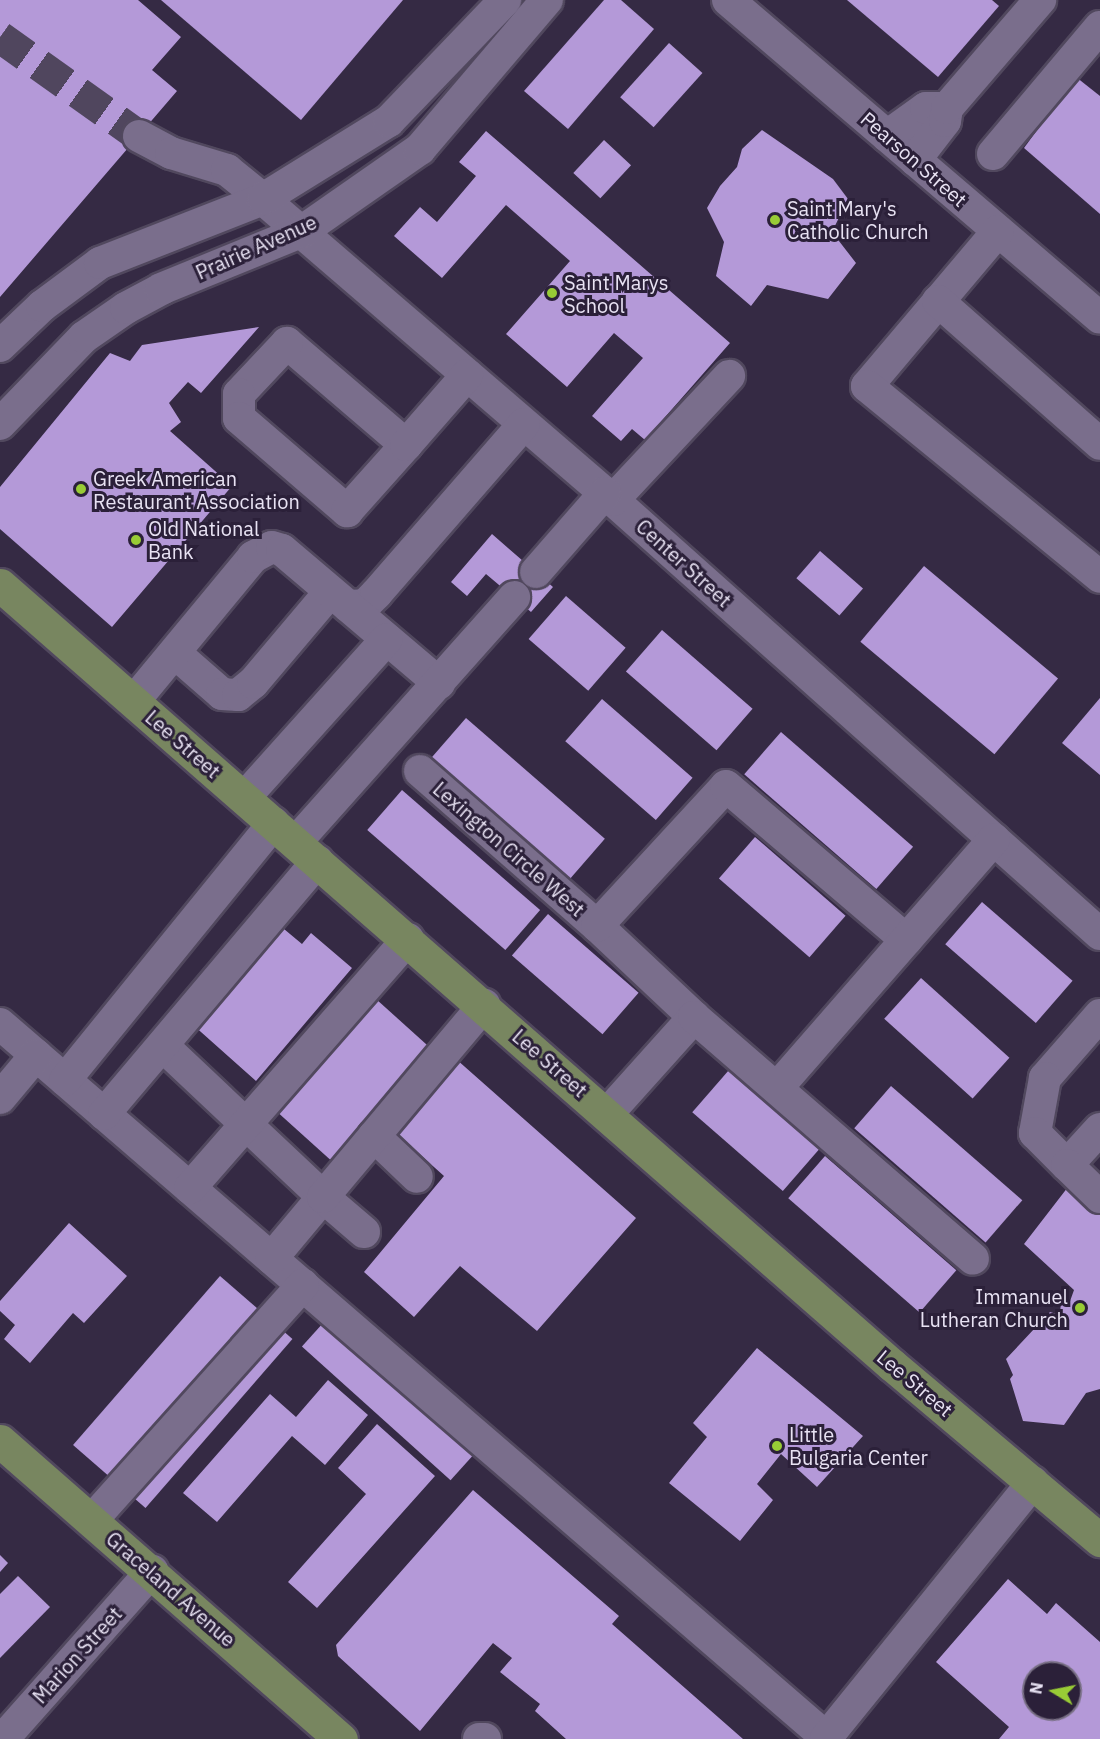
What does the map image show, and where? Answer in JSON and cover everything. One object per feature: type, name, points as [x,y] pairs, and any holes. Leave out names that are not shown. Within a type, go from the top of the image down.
[{"type":"main road","name":"Lee Street","points":[[0,585],[608,1113],[892,1365],[1100,1540]]},
{"type":"main road","name":"Graceland Avenue","points":[[0,1441],[152,1571],[341,1739]]},
{"type":"street","points":[[0,346],[42,306],[100,263],[263,199],[389,121],[505,0]]},
{"type":"street","name":"Prairie Avenue","points":[[0,423],[84,337],[126,308],[161,289],[301,232],[420,149],[547,0]]},
{"type":"street","name":"Pearson Street","points":[[728,0],[1100,318]]},
{"type":"street","points":[[915,160],[945,121],[947,108],[1028,4]]},
{"type":"street","points":[[993,154],[1098,34]]},
{"type":"street","points":[[886,136],[926,108],[947,108]]},
{"type":"street","name":"Center Street","points":[[139,136],[171,153],[227,170],[263,199],[609,496],[1100,934]]},
{"type":"street","points":[[998,231],[867,386],[1100,577]]},
{"type":"street","points":[[938,301],[1100,444]]},
{"type":"street","points":[[406,445],[287,343],[239,394],[239,418],[347,511],[406,445],[467,375]]},
{"type":"street","points":[[536,572],[729,376]]},
{"type":"street","points":[[339,599],[365,605],[524,424]]},
{"type":"street","points":[[134,701],[262,549],[282,550],[438,684]]},
{"type":"street","points":[[65,1080],[296,842],[514,597]]},
{"type":"street","points":[[175,653],[222,694],[238,695],[339,599]]},
{"type":"street","points":[[244,797],[387,639]]},
{"type":"street","name":"Lexington Circle West","points":[[420,771],[597,926],[694,1017],[973,1259]]},
{"type":"street","points":[[597,926],[726,786],[906,940]]},
{"type":"street","points":[[777,1088],[994,839]]},
{"type":"street","points":[[104,1114],[164,1047],[296,842]]},
{"type":"street","points":[[190,1188],[244,1122],[408,939]]},
{"type":"street","points":[[272,1258],[484,1005]]},
{"type":"street","points":[[1100,1015],[1045,1078],[1035,1133],[1100,1197]]},
{"type":"street","points":[[608,1113],[694,1017]]},
{"type":"street","points":[[0,1024],[827,1738],[1033,1482]]},
{"type":"street","points":[[164,1047],[323,1197],[364,1232]]},
{"type":"street","points":[[0,1098],[36,1055]]},
{"type":"street","points":[[1067,1165],[1100,1129]]},
{"type":"street","points":[[374,1136],[417,1177]]},
{"type":"street","points":[[92,1520],[303,1285]]},
{"type":"street","name":"Marion Street","points":[[3,1739],[152,1571]]},
{"type":"street","points":[[479,1739],[485,1739]]},
{"type":"building","points":[[0,0],[138,0],[181,37],[152,70],[177,91],[0,297]]},
{"type":"building","points":[[161,0],[403,0],[301,120]]},
{"type":"building","points":[[604,0],[621,0],[654,29],[568,129],[524,91]]},
{"type":"building","points":[[847,0],[992,0],[999,6],[938,77]]},
{"type":"building","points":[[669,43],[702,73],[654,127],[620,97]]},
{"type":"building","points":[[1076,77],[1100,96],[1100,214],[1024,148]]},
{"type":"building","name":"Saint Mary's Catholic Church","points":[[762,130],[833,179],[848,199],[832,232],[856,263],[828,299],[767,285],[751,306],[716,276],[724,242],[707,208],[720,186],[737,167],[742,149]]},
{"type":"building","points":[[486,131],[730,343],[645,440],[632,429],[621,441],[592,416],[643,358],[614,333],[567,387],[506,334],[570,261],[506,205],[442,278],[394,236],[420,207],[437,222],[476,176],[459,162]]},
{"type":"building","points":[[604,140],[631,165],[600,198],[573,173]]},
{"type":"building","points":[[259,327],[201,393],[188,382],[169,403],[181,422],[170,431],[232,486],[112,627],[0,529],[0,487],[110,353],[130,361],[142,345]]},
{"type":"building","points":[[492,534],[553,587],[531,612],[486,574],[467,596],[451,582]]},
{"type":"building","points":[[820,551],[863,588],[839,616],[796,578]]},
{"type":"building","points":[[924,566],[1058,678],[994,754],[860,642]]},
{"type":"building","points":[[566,596],[626,648],[588,691],[529,639]]},
{"type":"building","points":[[662,630],[753,709],[716,750],[626,672]]},
{"type":"building","points":[[1100,698],[1100,775],[1062,743]]},
{"type":"building","points":[[602,699],[693,778],[656,820],[565,741]]},
{"type":"building","points":[[466,718],[605,839],[569,880],[430,760]]},
{"type":"building","points":[[781,732],[913,847],[876,889],[744,774]]},
{"type":"building","points":[[402,790],[540,910],[505,950],[367,830]]},
{"type":"building","points":[[755,837],[846,916],[809,957],[719,879]]},
{"type":"building","points":[[982,902],[1073,981],[1036,1023],[945,944]]},
{"type":"building","points":[[548,914],[639,993],[602,1034],[512,956]]},
{"type":"building","points":[[278,924],[302,944],[311,933],[352,968],[256,1081],[192,1024]]},
{"type":"building","points":[[921,978],[1009,1058],[973,1098],[884,1019]]},
{"type":"building","points":[[366,990],[431,1048],[330,1160],[266,1101]]},
{"type":"building","points":[[456,1059],[636,1218],[537,1331],[460,1266],[414,1317],[364,1272],[444,1176],[395,1132]]},
{"type":"building","points":[[729,1070],[820,1149],[783,1191],[692,1112]]},
{"type":"building","points":[[891,1086],[1022,1200],[986,1242],[854,1128]]},
{"type":"building","points":[[825,1156],[956,1270],[920,1312],[788,1198]]},
{"type":"building","name":"Immanuel Lutheran Church","points":[[1068,1187],[1100,1215],[1100,1389],[1086,1393],[1064,1425],[1023,1421],[1010,1379],[1013,1375],[1006,1359],[1050,1312],[1060,1315],[1061,1300],[1069,1304],[1074,1290],[1024,1244]]},
{"type":"building","points":[[69,1223],[127,1276],[84,1323],[73,1313],[30,1363],[4,1339],[15,1325],[0,1311],[0,1301]]},
{"type":"building","points":[[220,1276],[292,1339],[145,1508],[73,1445]]},
{"type":"building","points":[[324,1322],[473,1456],[451,1480],[302,1347]]},
{"type":"building","name":"Little Bulgaria Center","points":[[757,1348],[863,1436],[817,1487],[781,1454],[757,1484],[773,1500],[740,1541],[669,1483],[707,1437],[693,1423]]},
{"type":"building","points":[[328,1380],[368,1415],[325,1465],[292,1436],[217,1522],[183,1493],[270,1394],[296,1417]]},
{"type":"building","points":[[377,1424],[435,1476],[317,1608],[288,1582],[366,1494],[338,1468]]},
{"type":"building","points":[[473,1490],[619,1616],[612,1624],[743,1739],[566,1739],[535,1711],[540,1704],[500,1672],[512,1658],[493,1643],[420,1731],[338,1656],[336,1645]]},
{"type":"building","points":[[0,1555],[8,1563],[0,1572]]},
{"type":"building","points":[[18,1576],[50,1607],[0,1658],[0,1594]]},
{"type":"building","points":[[1008,1579],[1047,1614],[1056,1603],[1100,1642],[1100,1739],[999,1739],[1009,1727],[936,1662]]},
{"type":"tunnel","points":[[0,37],[139,136]]},
{"type":"place","name":"Saint Mary's Catholic Church","points":[[775,220]]},
{"type":"place","name":"Saint Marys School","points":[[552,293]]},
{"type":"place","name":"Greek American Restaurant Association","points":[[81,489]]},
{"type":"place","name":"Old National Bank","points":[[136,540]]},
{"type":"place","name":"Immanuel Lutheran Church","points":[[1080,1308]]},
{"type":"place","name":"Little Bulgaria Center","points":[[777,1446]]}]
